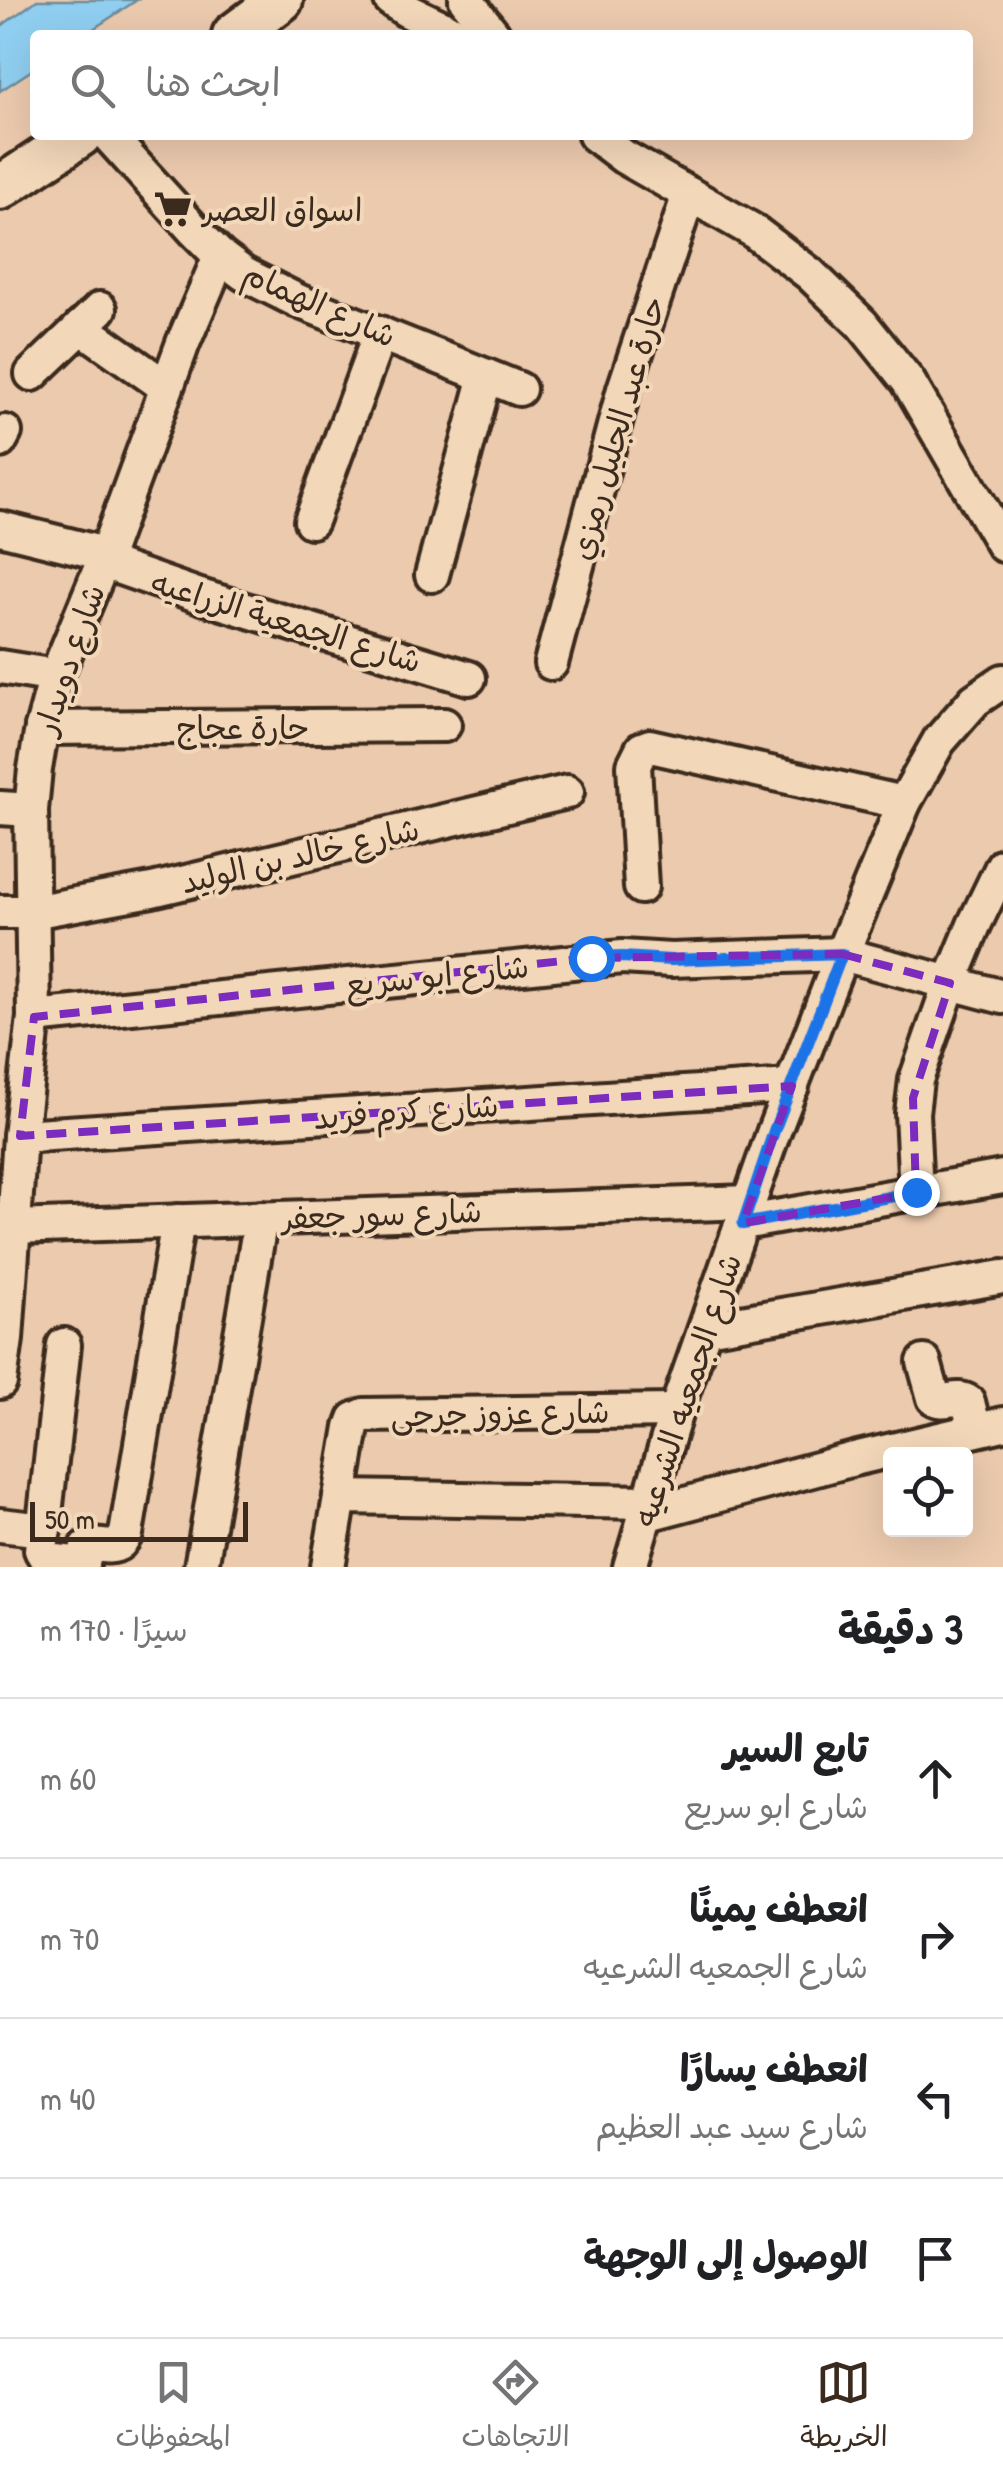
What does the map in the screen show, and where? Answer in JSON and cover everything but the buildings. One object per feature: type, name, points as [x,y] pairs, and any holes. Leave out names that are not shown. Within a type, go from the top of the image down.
[{"type":"main road","points":[[241,30],[281,0]]},
{"type":"main road","points":[[0,188],[72,140]]},
{"type":"street","points":[[391,0],[448,30]]},
{"type":"street","points":[[466,0],[490,30]]},
{"type":"street","name":"شارع الهمام","points":[[113,140],[220,256],[244,274],[519,388]]},
{"type":"street","points":[[602,140],[624,157],[752,230],[810,274],[862,324],[908,381],[1003,545]]},
{"type":"street","name":"حارة عبد الجليل رمزي","points":[[550,662],[624,389],[689,194]]},
{"type":"street","name":"شارع دويدار","points":[[0,1382],[34,1017],[16,912],[16,809],[35,768],[56,676],[220,256]]},
{"type":"street","points":[[32,374],[91,318],[166,387]]},
{"type":"street","points":[[311,521],[380,333]]},
{"type":"street","points":[[432,575],[486,376]]},
{"type":"street","name":"شارع الجمعية الزراعيه","points":[[0,528],[104,558],[200,596],[469,678]]},
{"type":"street","points":[[0,667],[56,676]]},
{"type":"street","name":"شارع الجمعيه الشرعيه","points":[[630,1567],[676,1412],[746,1213],[842,954],[904,803],[938,741],[975,700],[1003,680]]},
{"type":"street","name":"حارة عجاج","points":[[42,728],[444,725]]},
{"type":"street","points":[[641,887],[634,766],[642,748],[650,746],[904,803]]},
{"type":"street","name":"شارع خالد بن الوليد","points":[[16,912],[152,890],[567,792]]},
{"type":"street","points":[[916,1192],[916,1080],[950,983],[1003,866]]},
{"type":"street","name":"شارع ابو سريع","points":[[34,1017],[622,957],[671,960],[842,954],[1003,997]]},
{"type":"street","name":"شارع كرم فريد","points":[[20,1136],[792,1086]]},
{"type":"street","name":"شارع سور جعفر","points":[[13,1227],[261,1218],[746,1213],[1003,1177]]},
{"type":"street","points":[[201,1567],[261,1218]]},
{"type":"street","points":[[64,1345],[41,1550],[47,1560],[82,1566],[87,1547],[114,1547],[126,1534],[178,1221]]},
{"type":"street","points":[[706,1328],[1003,1277]]},
{"type":"street","points":[[340,1497],[646,1509],[989,1427],[965,1400],[934,1398],[924,1362]]},
{"type":"street","name":"شارع عزوز جرحى","points":[[328,1567],[355,1419],[364,1415],[676,1412]]},
{"type":"street","points":[[0,1526],[44,1530]]},
{"type":"highlighted area","points":[[842,954],[950,983],[913,1098],[916,1193],[743,1223],[792,1086],[20,1136],[34,1017],[591,958]]},
{"type":"water","points":[[37,0],[137,0],[92,30],[30,30],[30,71],[0,91],[0,27]]},
{"type":"place","name":"اسواق العصر","points":[[173,209]]},
{"type":"route","points":[[591,958],[671,960],[842,954],[743,1224],[916,1192]]}]
